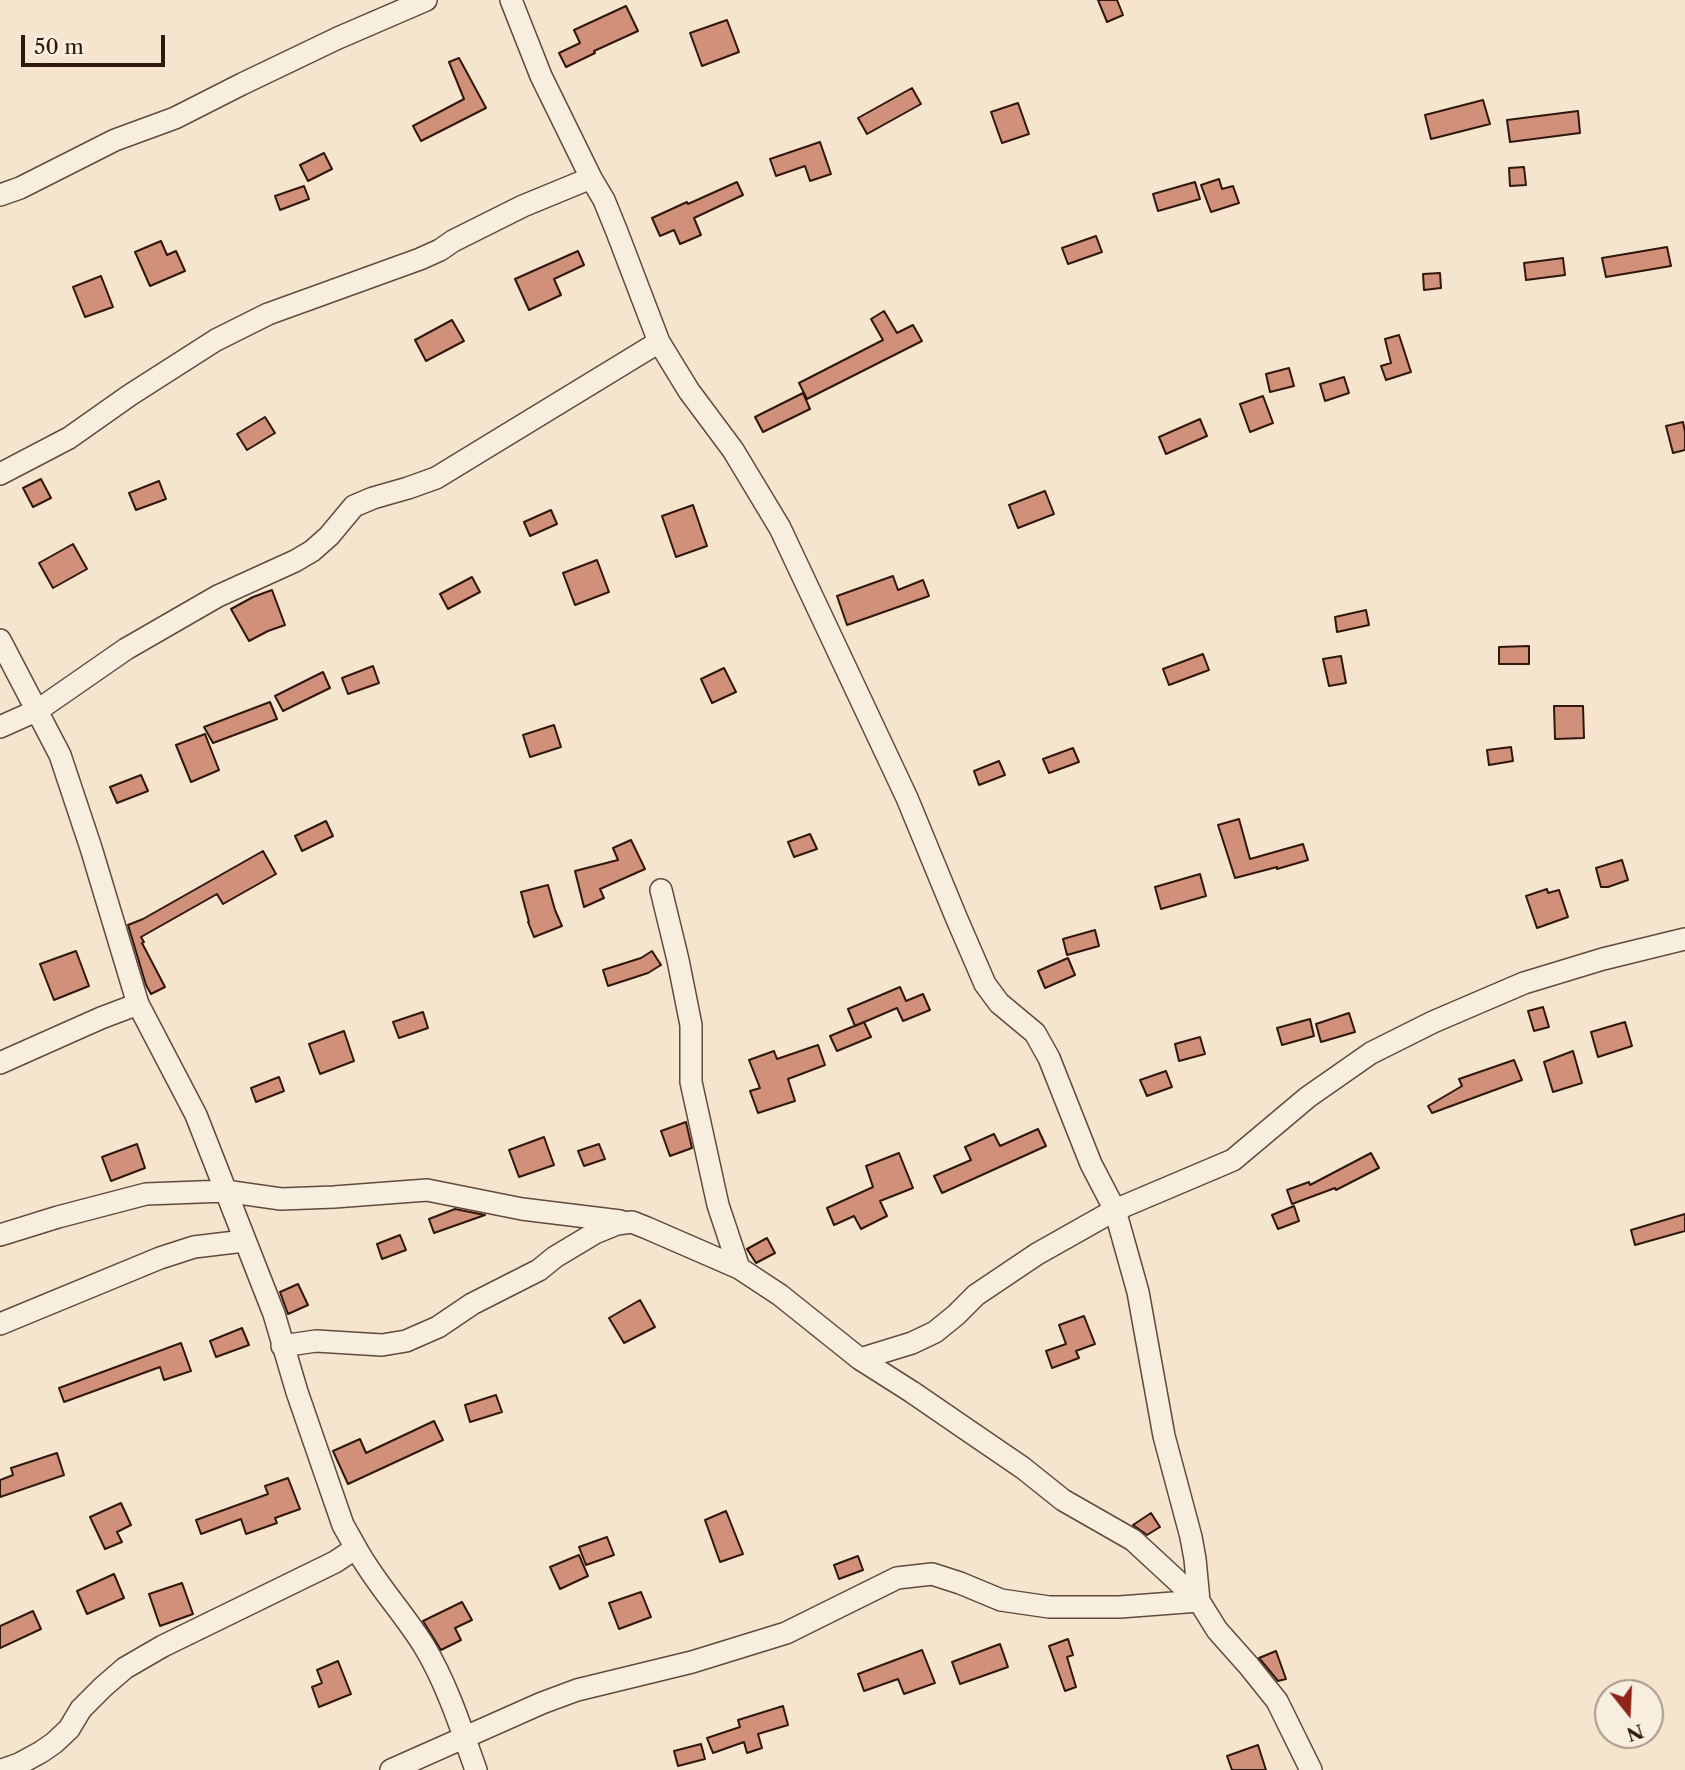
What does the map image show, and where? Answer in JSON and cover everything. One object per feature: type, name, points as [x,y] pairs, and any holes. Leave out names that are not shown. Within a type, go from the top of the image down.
[{"type":"street","points":[[0,195],[20,188],[115,140],[175,118],[242,83],[426,0]]},
{"type":"street","points":[[511,0],[541,76],[608,211],[659,342],[689,391],[733,450],[780,528],[907,798],[985,984],[999,1003],[1035,1033],[1049,1058],[1091,1164],[1115,1210],[1138,1292],[1164,1436],[1191,1537],[1199,1601]]},
{"type":"street","points":[[0,474],[69,438],[216,340],[268,314],[420,260],[523,206],[592,178]]},
{"type":"street","points":[[0,727],[38,710],[126,649],[218,596],[295,562],[329,536],[354,506],[436,478],[659,342]]},
{"type":"street","points":[[0,639],[60,755],[138,1004],[196,1115],[274,1314],[282,1346],[343,1525],[367,1568],[424,1646],[442,1680],[476,1770]]},
{"type":"street","points":[[661,890],[691,1025],[691,1082],[718,1205],[739,1268]]},
{"type":"street","points":[[860,1359],[912,1343],[935,1332],[976,1296],[1037,1254],[1115,1210],[1233,1160],[1307,1097],[1371,1053],[1433,1022],[1524,983],[1603,959],[1685,939]]},
{"type":"street","points":[[0,1063],[138,1004]]},
{"type":"street","points":[[0,1235],[146,1194],[225,1191],[281,1199],[427,1190],[522,1209],[632,1222],[739,1268],[780,1295],[860,1359],[1023,1468],[1063,1500],[1133,1540],[1199,1601],[1217,1630],[1276,1701],[1311,1770]]},
{"type":"street","points":[[282,1346],[316,1341],[382,1345],[406,1341],[540,1270],[555,1257],[595,1233],[617,1224],[632,1222]]},
{"type":"street","points":[[0,1324],[160,1258],[194,1247],[244,1241]]},
{"type":"street","points":[[2,1770],[19,1764],[54,1743],[69,1728],[81,1709],[125,1668],[163,1646],[335,1562],[356,1548]]},
{"type":"street","points":[[391,1770],[577,1690],[692,1662],[786,1633],[897,1578],[932,1574],[1001,1600],[1049,1607],[1120,1607],[1199,1601]]},
{"type":"building","points":[[1098,0],[1117,0],[1123,15],[1107,22]]},
{"type":"building","points":[[626,6],[638,31],[566,67],[559,53],[580,43],[574,30]]},
{"type":"building","points":[[727,20],[739,52],[702,66],[690,33]]},
{"type":"building","points":[[459,58],[486,108],[421,141],[413,126],[464,99],[449,62]]},
{"type":"building","points":[[912,88],[921,104],[867,134],[858,118]]},
{"type":"building","points":[[1483,100],[1490,124],[1431,139],[1425,115]]},
{"type":"building","points":[[1018,103],[1029,134],[1002,143],[991,112]]},
{"type":"building","points":[[1578,111],[1580,133],[1510,142],[1507,120]]},
{"type":"building","points":[[820,142],[831,174],[810,181],[805,166],[776,176],[770,159]]},
{"type":"building","points":[[324,153],[332,169],[308,181],[300,165]]},
{"type":"building","points":[[1524,167],[1526,185],[1510,186],[1509,168]]},
{"type":"building","points":[[1219,179],[1222,189],[1233,186],[1239,203],[1211,212],[1201,185]]},
{"type":"building","points":[[737,182],[743,195],[694,218],[701,235],[680,244],[674,230],[660,236],[652,218]]},
{"type":"building","points":[[1195,182],[1200,199],[1158,211],[1153,194]]},
{"type":"building","points":[[304,186],[309,199],[280,210],[275,196]]},
{"type":"building","points":[[1096,236],[1102,252],[1068,264],[1062,248]]},
{"type":"building","points":[[161,241],[167,255],[176,251],[185,271],[150,286],[135,252]]},
{"type":"building","points":[[1667,247],[1671,266],[1606,277],[1602,258]]},
{"type":"building","points":[[578,251],[584,265],[554,279],[561,295],[529,310],[515,279]]},
{"type":"building","points":[[1563,258],[1565,275],[1526,280],[1524,263]]},
{"type":"building","points":[[1440,273],[1441,288],[1424,290],[1423,274]]},
{"type":"building","points":[[101,276],[113,307],[85,317],[73,287]]},
{"type":"building","points":[[884,311],[897,333],[913,325],[922,341],[807,399],[799,383],[883,340],[871,319]]},
{"type":"building","points":[[452,320],[464,341],[426,361],[415,340]]},
{"type":"building","points":[[1399,335],[1411,372],[1386,380],[1381,366],[1391,363],[1385,339]]},
{"type":"building","points":[[1289,368],[1294,386],[1270,392],[1266,374]]},
{"type":"building","points":[[1344,377],[1349,393],[1325,401],[1320,384]]},
{"type":"building","points":[[803,393],[810,409],[763,432],[755,417]]},
{"type":"building","points":[[1263,396],[1273,423],[1250,432],[1240,404]]},
{"type":"building","points":[[265,417],[275,433],[247,450],[237,434]]},
{"type":"building","points":[[1200,419],[1207,436],[1166,454],[1159,437]]},
{"type":"building","points":[[1683,422],[1685,450],[1673,453],[1666,426]]},
{"type":"building","points":[[41,479],[51,498],[33,507],[23,488]]},
{"type":"building","points":[[159,481],[166,499],[136,510],[129,493]]},
{"type":"building","points":[[1045,491],[1054,514],[1018,528],[1009,505]]},
{"type":"building","points":[[693,505],[707,546],[676,557],[662,516]]},
{"type":"building","points":[[551,510],[557,524],[530,536],[524,522]]},
{"type":"building","points":[[73,544],[87,569],[53,588],[39,563]]},
{"type":"building","points":[[597,560],[609,592],[575,605],[563,573]]},
{"type":"building","points":[[893,576],[898,590],[923,580],[929,596],[847,625],[837,596]]},
{"type":"building","points":[[472,577],[480,592],[448,609],[440,594]]},
{"type":"building","points":[[272,590],[285,625],[249,641],[231,609]]},
{"type":"building","points":[[1366,610],[1369,625],[1337,632],[1335,617]]},
{"type":"building","points":[[1529,646],[1529,664],[1499,664],[1499,647]]},
{"type":"building","points":[[1203,654],[1209,670],[1169,685],[1163,669]]},
{"type":"building","points":[[1341,656],[1346,683],[1329,686],[1323,659]]},
{"type":"building","points":[[373,666],[379,683],[348,694],[342,678]]},
{"type":"building","points":[[724,668],[736,692],[712,703],[701,679]]},
{"type":"building","points":[[323,672],[330,688],[283,711],[275,696]]},
{"type":"building","points":[[270,702],[277,719],[213,743],[204,727]]},
{"type":"building","points":[[1554,706],[1583,706],[1584,738],[1555,739]]},
{"type":"building","points":[[554,725],[561,747],[530,757],[523,735]]},
{"type":"building","points":[[205,734],[219,770],[191,782],[176,745]]},
{"type":"building","points":[[1511,747],[1513,761],[1489,765],[1487,750]]},
{"type":"building","points":[[1073,748],[1079,762],[1049,773],[1043,759]]},
{"type":"building","points":[[999,761],[1005,775],[979,785],[974,771]]},
{"type":"building","points":[[141,775],[148,791],[117,803],[110,787]]},
{"type":"building","points":[[1239,819],[1250,859],[1303,844],[1308,860],[1235,878],[1218,825]]},
{"type":"building","points":[[326,821],[333,836],[302,851],[295,836]]},
{"type":"building","points":[[810,834],[817,849],[794,857],[788,842]]},
{"type":"building","points":[[631,840],[645,869],[600,889],[604,898],[584,907],[575,871],[618,860],[613,848]]},
{"type":"building","points":[[263,851],[276,874],[223,904],[217,894],[141,937],[165,987],[151,994],[128,925]]},
{"type":"building","points":[[1622,860],[1628,880],[1601,887],[1596,868]]},
{"type":"building","points":[[1200,874],[1206,896],[1161,909],[1155,887]]},
{"type":"building","points":[[548,885],[562,926],[534,937],[521,892]]},
{"type":"building","points":[[1547,889],[1548,893],[1559,890],[1568,917],[1537,928],[1526,896]]},
{"type":"building","points":[[1095,930],[1099,946],[1067,955],[1063,939]]},
{"type":"building","points":[[76,951],[89,986],[54,1000],[40,964]]},
{"type":"building","points":[[652,951],[661,965],[648,973],[608,986],[603,970],[641,958]]},
{"type":"building","points":[[1068,958],[1075,975],[1045,988],[1038,971]]},
{"type":"building","points":[[900,987],[906,1001],[923,994],[930,1010],[903,1021],[897,1008],[855,1026],[848,1009]]},
{"type":"building","points":[[1543,1007],[1549,1027],[1534,1031],[1528,1011]]},
{"type":"building","points":[[423,1012],[428,1028],[399,1038],[393,1022]]},
{"type":"building","points":[[1349,1013],[1355,1032],[1321,1042],[1316,1024]]},
{"type":"building","points":[[1310,1019],[1314,1036],[1282,1045],[1277,1028]]},
{"type":"building","points":[[864,1022],[871,1037],[837,1051],[830,1036]]},
{"type":"building","points":[[1625,1022],[1632,1046],[1598,1057],[1591,1032]]},
{"type":"building","points":[[344,1031],[354,1061],[320,1074],[309,1044]]},
{"type":"building","points":[[1200,1037],[1205,1054],[1179,1061],[1175,1044]]},
{"type":"building","points":[[818,1045],[825,1065],[788,1079],[795,1101],[758,1113],[750,1091],[760,1088],[749,1060],[774,1051],[777,1059]]},
{"type":"building","points":[[1573,1051],[1582,1083],[1553,1092],[1544,1062]]},
{"type":"building","points":[[1514,1060],[1522,1080],[1432,1113],[1428,1106],[1462,1086],[1459,1079]]},
{"type":"building","points":[[1166,1071],[1172,1087],[1147,1096],[1140,1080]]},
{"type":"building","points":[[279,1077],[284,1091],[256,1102],[251,1088]]},
{"type":"building","points":[[686,1122],[692,1148],[670,1156],[661,1131]]},
{"type":"building","points":[[1038,1129],[1046,1146],[942,1193],[934,1176],[971,1160],[965,1147],[994,1134],[1000,1146]]},
{"type":"building","points":[[544,1137],[554,1165],[519,1177],[509,1150]]},
{"type":"building","points":[[137,1144],[145,1168],[111,1181],[102,1157]]},
{"type":"building","points":[[599,1144],[605,1159],[584,1166],[578,1151]]},
{"type":"building","points":[[899,1153],[913,1188],[880,1201],[887,1216],[861,1229],[854,1216],[834,1225],[827,1208],[873,1187],[866,1166]]},
{"type":"building","points":[[1371,1153],[1379,1168],[1336,1190],[1335,1188],[1292,1204],[1287,1190],[1309,1182],[1310,1185]]},
{"type":"building","points":[[1294,1206],[1299,1221],[1278,1229],[1272,1215]]},
{"type":"building","points":[[455,1209],[485,1215],[434,1233],[429,1219]]},
{"type":"building","points":[[1685,1214],[1685,1231],[1635,1245],[1631,1230]]},
{"type":"building","points":[[400,1235],[406,1250],[382,1259],[377,1244]]},
{"type":"building","points":[[767,1238],[775,1253],[756,1263],[747,1249]]},
{"type":"building","points":[[298,1284],[308,1305],[288,1314],[280,1292]]},
{"type":"building","points":[[640,1300],[655,1327],[624,1343],[609,1318]]},
{"type":"building","points":[[1084,1316],[1095,1344],[1076,1351],[1079,1358],[1052,1368],[1046,1351],[1066,1344],[1059,1325]]},
{"type":"building","points":[[242,1328],[249,1345],[216,1357],[210,1341]]},
{"type":"building","points":[[181,1343],[191,1371],[164,1380],[160,1367],[64,1402],[59,1388]]},
{"type":"building","points":[[496,1395],[502,1412],[470,1422],[465,1405]]},
{"type":"building","points":[[434,1421],[443,1440],[348,1484],[333,1451],[360,1439],[366,1453]]},
{"type":"building","points":[[57,1453],[64,1475],[0,1497],[0,1480],[13,1475],[11,1468]]},
{"type":"building","points":[[288,1478],[300,1509],[275,1518],[277,1523],[246,1534],[241,1519],[201,1534],[196,1520],[268,1494],[265,1486]]},
{"type":"building","points":[[121,1503],[131,1525],[117,1532],[122,1542],[105,1549],[90,1517]]},
{"type":"building","points":[[726,1511],[743,1554],[720,1562],[705,1520]]},
{"type":"building","points":[[1151,1513],[1160,1527],[1147,1535],[1133,1525]]},
{"type":"building","points":[[607,1537],[614,1555],[586,1565],[579,1547]]},
{"type":"building","points":[[579,1555],[588,1576],[560,1589],[550,1567]]},
{"type":"building","points":[[858,1556],[863,1570],[839,1579],[834,1565]]},
{"type":"building","points":[[114,1574],[124,1598],[87,1614],[77,1591]]},
{"type":"building","points":[[182,1583],[193,1614],[160,1626],[149,1594]]},
{"type":"building","points":[[641,1592],[651,1617],[619,1629],[609,1603]]},
{"type":"building","points":[[462,1602],[472,1620],[455,1628],[461,1640],[441,1650],[423,1621]]},
{"type":"building","points":[[33,1611],[41,1629],[0,1648],[0,1626]]},
{"type":"building","points":[[1068,1639],[1073,1655],[1067,1657],[1076,1687],[1065,1691],[1049,1646]]},
{"type":"building","points":[[1000,1644],[1008,1667],[960,1684],[952,1662]]},
{"type":"building","points":[[922,1650],[935,1683],[904,1694],[898,1679],[864,1691],[858,1674]]},
{"type":"building","points":[[1276,1651],[1286,1679],[1278,1681],[1259,1658]]},
{"type":"building","points":[[338,1661],[351,1694],[319,1707],[312,1687],[322,1683],[317,1670]]},
{"type":"building","points":[[783,1706],[788,1725],[758,1734],[762,1748],[747,1753],[744,1742],[713,1753],[707,1738],[740,1727],[738,1720]]},
{"type":"building","points":[[701,1744],[705,1759],[678,1766],[674,1751]]},
{"type":"building","points":[[1258,1745],[1266,1770],[1232,1770],[1227,1756]]}]
